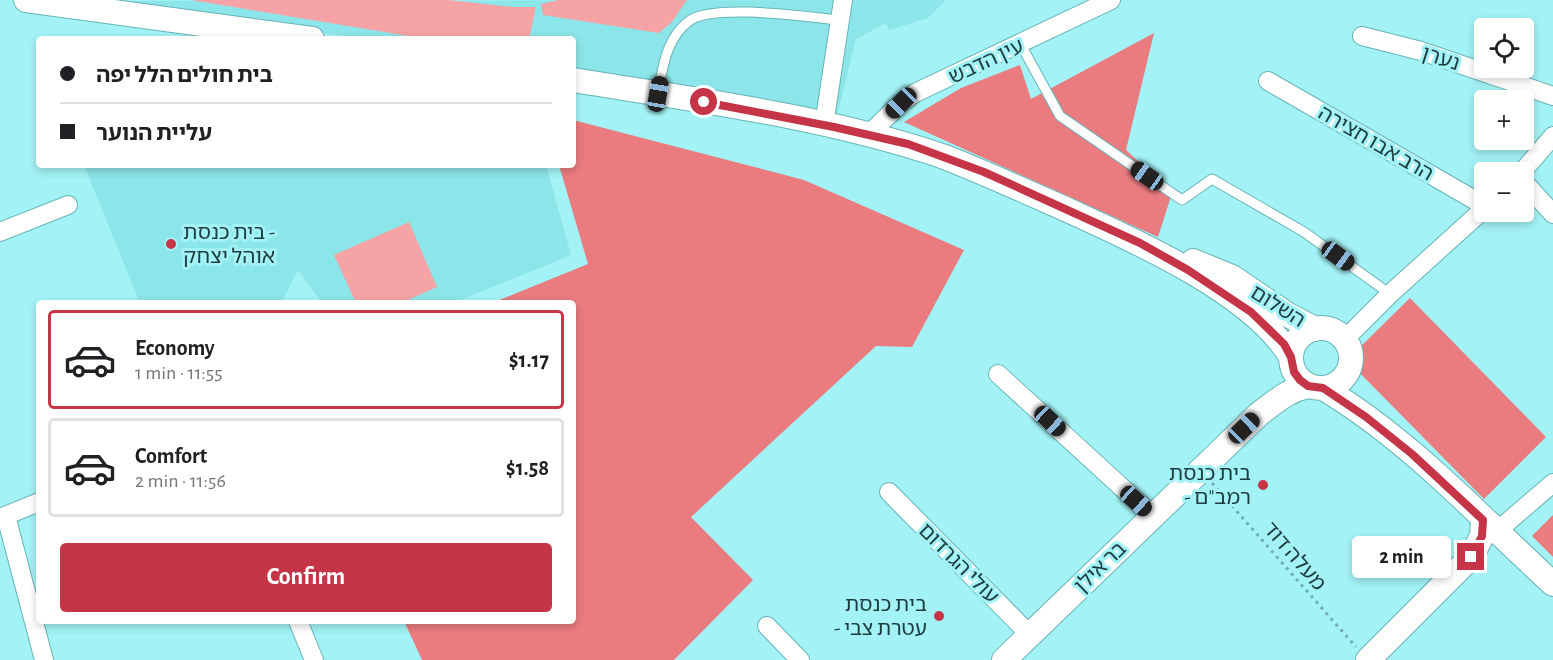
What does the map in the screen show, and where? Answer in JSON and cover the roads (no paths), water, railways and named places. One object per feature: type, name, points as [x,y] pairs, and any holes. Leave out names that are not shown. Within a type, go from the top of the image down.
[{"type":"street","points":[[26,0],[155,9],[296,36]]},
{"type":"street","points":[[824,125],[843,0]]},
{"type":"street","name":"עין הדבש","points":[[869,134],[901,103],[915,93],[1022,45],[1110,0]]},
{"type":"street","name":"נערן","points":[[1362,36],[1421,51],[1553,96]]},
{"type":"street","name":"השלום","points":[[576,80],[824,125],[908,144],[984,172],[1140,243],[1232,277],[1288,315],[1315,329]]},
{"type":"street","name":"הרב אבו חצירה","points":[[1268,81],[1474,201]]},
{"type":"street","points":[[1531,162],[1553,136]]},
{"type":"street","points":[[1534,193],[1553,214]]},
{"type":"street","points":[[0,232],[68,205]]},
{"type":"street","points":[[1344,340],[1390,294],[1474,217]]},
{"type":"street","name":"השלום","points":[[1140,243],[1188,270],[1251,312],[1273,332],[1291,357]]},
{"type":"street","points":[[1316,387],[1338,383],[1349,367],[1351,358],[1344,340],[1329,329],[1315,329],[1301,335],[1295,342],[1291,357],[1294,372],[1316,387],[1366,417],[1412,454],[1553,584]]},
{"type":"street","points":[[1349,367],[1364,397],[1412,454]]},
{"type":"street","points":[[999,374],[1153,516]]},
{"type":"street","name":"בר אילן","points":[[1004,660],[1281,396],[1316,387]]},
{"type":"street","points":[[1364,656],[1471,557],[1490,526],[1553,483]]},
{"type":"street","name":"עולי הגרדום","points":[[889,492],[1030,635]]},
{"type":"street","points":[[36,503],[3,517],[44,660]]},
{"type":"street","points":[[299,624],[314,660]]},
{"type":"street","points":[[767,626],[800,660]]},
{"type":"lane","points":[[658,94],[663,66],[672,39],[690,20],[701,15],[750,13],[840,20]]},
{"type":"lane","points":[[1022,45],[1060,116],[1182,200],[1212,178],[1304,232],[1390,294]]},
{"type":"place","name":"בית כנסת - אוהל יצחק","points":[[171,244]]},
{"type":"place","name":"בית כנסת - רמב\"ם","points":[[1263,485]]},
{"type":"place","name":"בית כנסת - עטרת צבי","points":[[939,616]]}]
